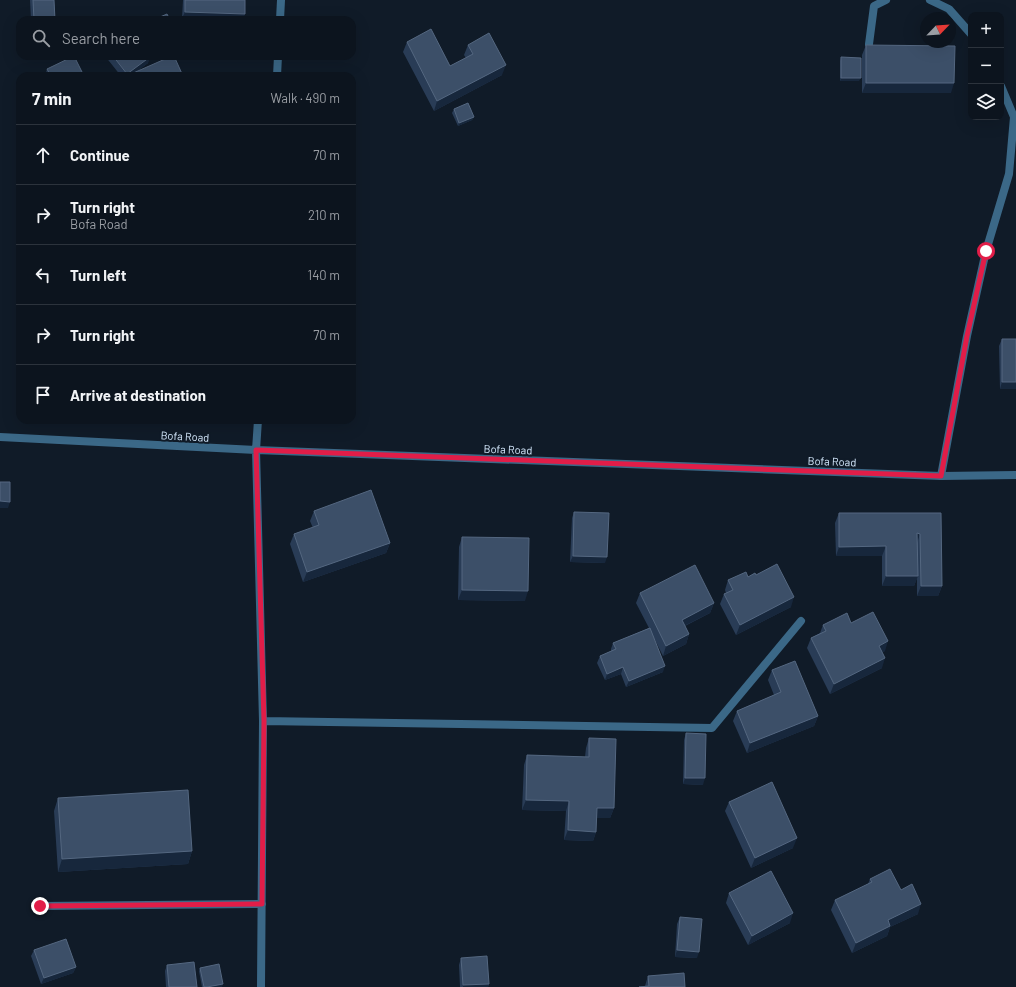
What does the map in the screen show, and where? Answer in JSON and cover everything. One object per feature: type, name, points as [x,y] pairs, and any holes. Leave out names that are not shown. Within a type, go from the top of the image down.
[{"type":"street","points":[[280,16],[281,0]]},
{"type":"street","points":[[869,44],[874,6],[886,0]]},
{"type":"street","points":[[930,0],[949,8],[968,30]]},
{"type":"street","points":[[277,72],[278,60]]},
{"type":"street","points":[[941,476],[967,336],[986,251],[1009,174],[1014,117],[1004,93]]},
{"type":"street","points":[[258,424],[256,450],[264,721],[261,987]]},
{"type":"street","name":"Bofa Road","points":[[0,437],[256,450],[941,476],[1016,475]]},
{"type":"street","points":[[264,721],[712,728],[801,621]]},
{"type":"street","points":[[40,906],[262,904]]},
{"type":"building","points":[[33,0],[54,0],[55,16],[34,16]]},
{"type":"building","points":[[185,0],[245,0],[245,14],[185,12]]},
{"type":"building","points":[[431,29],[450,66],[473,54],[468,45],[489,33],[506,65],[437,101],[407,42]]},
{"type":"building","points":[[866,45],[920,46],[920,48],[955,48],[954,83],[866,83]]},
{"type":"building","points":[[841,57],[861,58],[861,78],[841,78]]},
{"type":"building","points":[[66,60],[76,60],[82,72],[49,72],[47,69]]},
{"type":"building","points":[[116,60],[146,60],[130,72],[125,72]]},
{"type":"building","points":[[163,60],[176,60],[181,72],[136,72]]},
{"type":"building","points":[[468,103],[474,117],[459,123],[454,109]]},
{"type":"building","points":[[1002,339],[1016,339],[1016,382],[1002,382]]},
{"type":"building","points":[[0,482],[10,482],[10,502],[0,501]]},
{"type":"building","points":[[371,490],[390,543],[307,572],[294,534],[319,525],[314,511]]},
{"type":"building","points":[[574,512],[609,513],[607,557],[573,556]]},
{"type":"building","points":[[839,513],[941,513],[942,586],[921,586],[920,534],[917,533],[918,576],[886,576],[886,546],[839,547]]},
{"type":"building","points":[[462,537],[529,538],[528,591],[462,590]]},
{"type":"building","points":[[777,564],[794,597],[740,625],[724,594],[733,590],[728,580],[746,572],[748,577],[755,573],[756,575]]},
{"type":"building","points":[[695,565],[714,603],[682,620],[689,634],[666,646],[640,593]]},
{"type":"building","points":[[873,612],[888,641],[879,646],[885,658],[834,684],[811,638],[826,631],[823,625],[847,613],[851,623]]},
{"type":"building","points":[[650,628],[665,666],[629,681],[623,667],[607,674],[600,656],[616,649],[613,643]]},
{"type":"building","points":[[795,661],[818,716],[750,743],[737,711],[781,692],[772,670]]},
{"type":"building","points":[[686,733],[706,734],[705,778],[685,778]]},
{"type":"building","points":[[589,738],[616,739],[614,808],[597,808],[596,832],[568,830],[569,801],[526,800],[527,755],[589,757]]},
{"type":"building","points":[[772,782],[797,838],[755,858],[729,802]]},
{"type":"building","points":[[188,790],[192,851],[62,859],[58,798]]},
{"type":"building","points":[[890,869],[901,890],[912,884],[921,904],[888,920],[890,926],[856,943],[835,900],[872,882],[870,879]]},
{"type":"building","points":[[771,871],[793,913],[752,936],[729,893]]},
{"type":"building","points":[[680,917],[702,919],[699,952],[677,950]]},
{"type":"building","points":[[66,939],[76,967],[44,978],[34,950]]},
{"type":"building","points":[[487,956],[489,984],[463,985],[461,958]]},
{"type":"building","points":[[194,962],[197,987],[169,987],[167,965]]},
{"type":"building","points":[[219,964],[223,984],[204,987],[200,968]]},
{"type":"building","points":[[684,973],[685,987],[639,987],[649,986],[648,976]]},
{"type":"route","points":[[40,906],[262,904],[264,721],[256,450],[941,476],[967,336],[986,251]]}]
